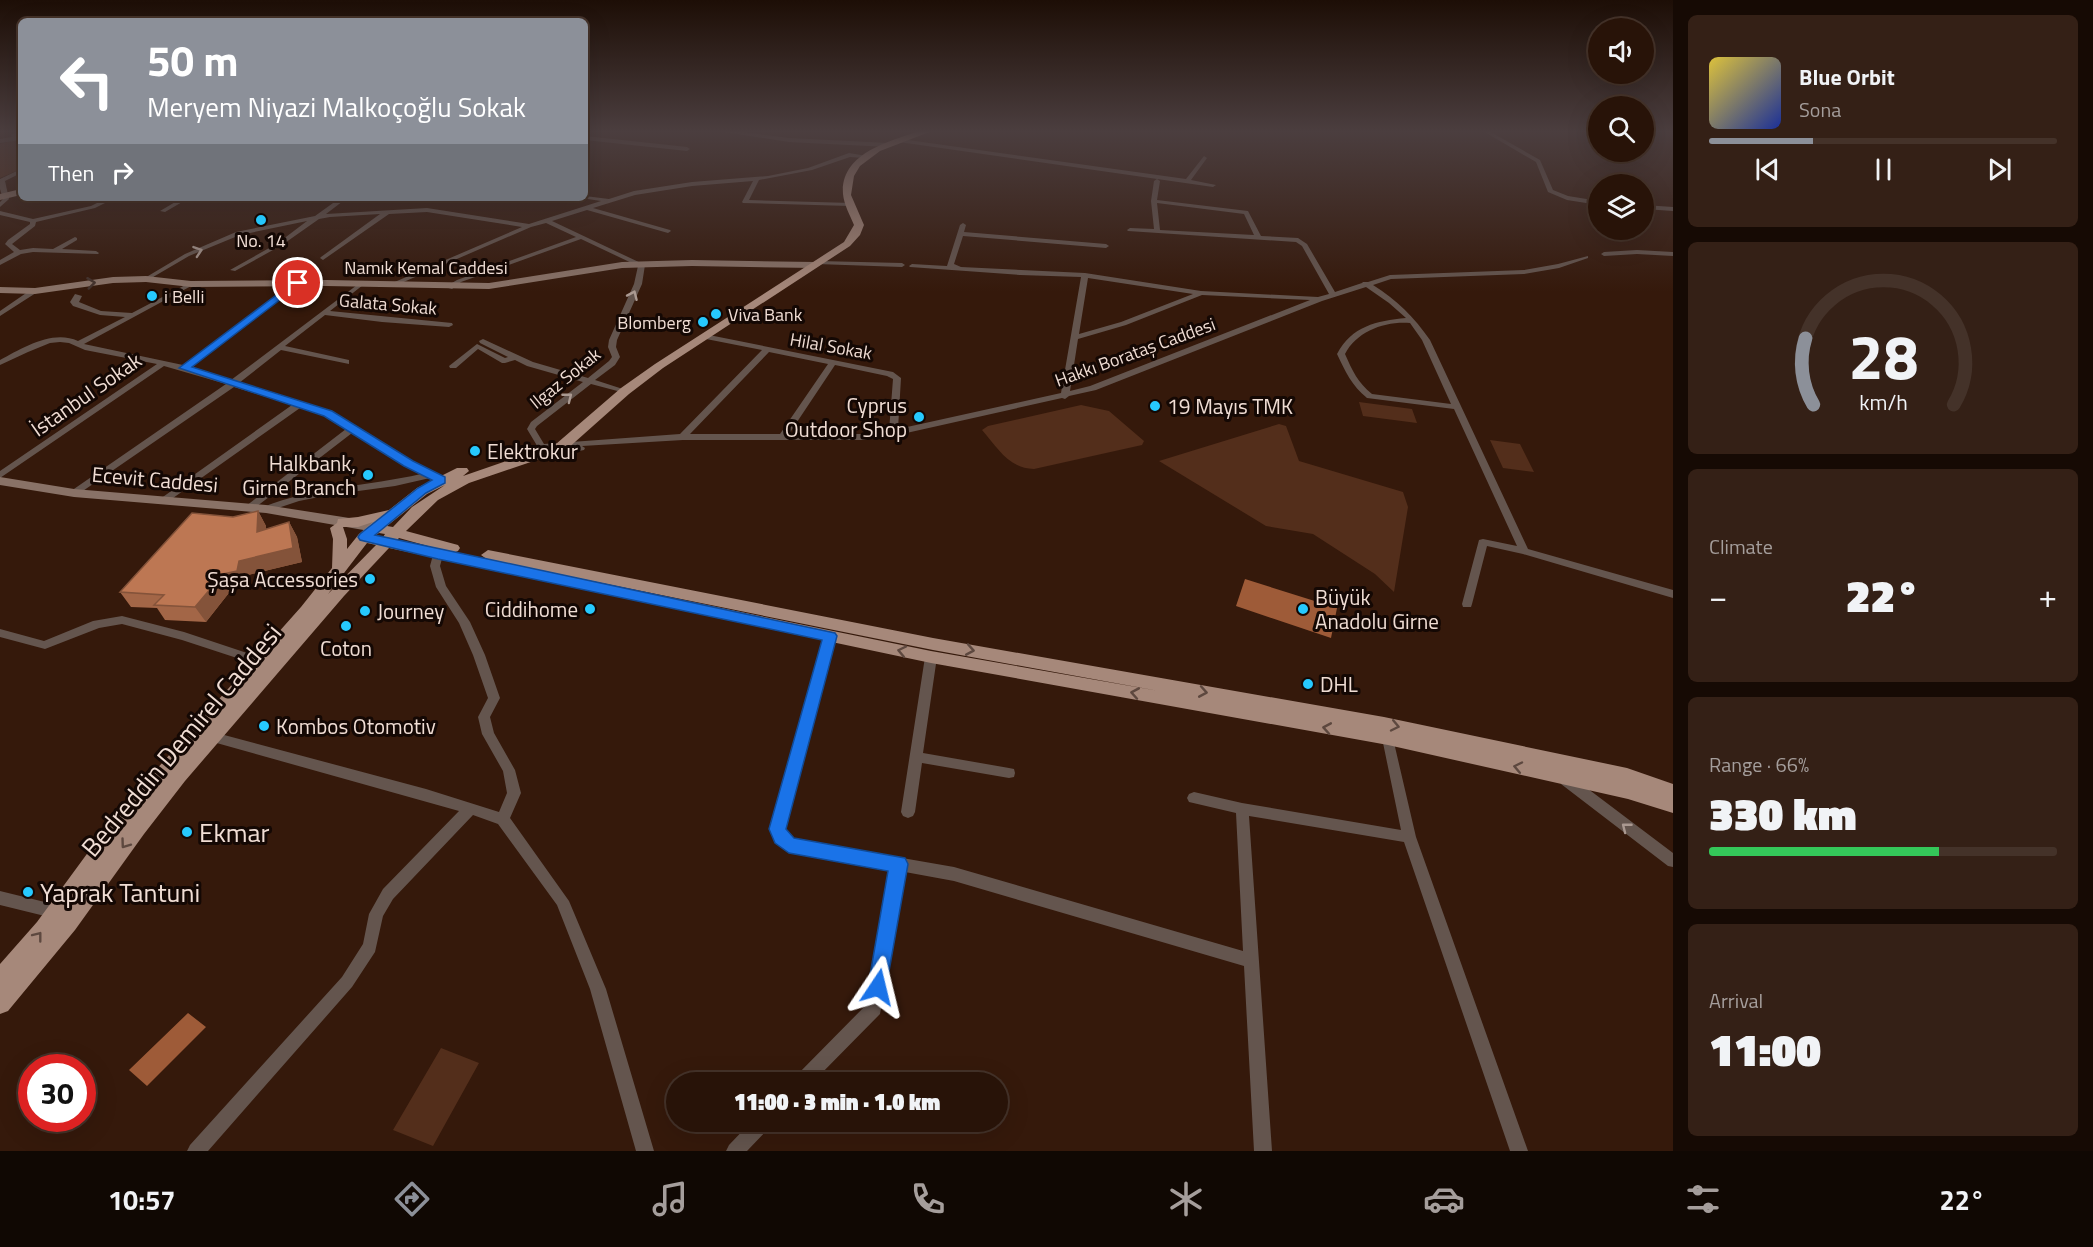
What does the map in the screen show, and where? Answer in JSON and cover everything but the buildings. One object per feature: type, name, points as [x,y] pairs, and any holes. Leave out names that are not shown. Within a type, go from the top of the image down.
[{"type":"main road","points":[[389,537],[406,533],[405,527],[416,512],[433,497],[464,480],[568,440],[625,390],[847,244],[855,235],[859,225],[850,204],[847,190],[849,185]]},
{"type":"main road","points":[[339,568],[340,525],[381,517],[401,506],[437,477],[543,449]]},
{"type":"main road","points":[[389,537],[401,506]]},
{"type":"main road","points":[[389,537],[438,555],[931,657],[1388,738],[1628,791],[1673,805]]},
{"type":"main road","points":[[389,537],[933,644],[1384,724],[1627,776],[1673,792]]},
{"type":"main road","name":"Bedreddin Demirel Caddesi","points":[[0,981],[57,912],[121,823],[307,611],[339,568],[389,537]]},
{"type":"main road","name":"Bedreddin Demirel Caddesi","points":[[0,1003],[68,923],[137,828],[213,737],[389,537]]},
{"type":"street","points":[[392,285],[547,220],[656,189],[699,185]]},
{"type":"street","points":[[754,185],[745,202],[850,204]]},
{"type":"street","points":[[1156,185],[1154,201],[1157,231]]},
{"type":"street","points":[[1547,185],[1550,191],[1567,198],[1588,201]]},
{"type":"street","points":[[0,205],[6,199],[3,196],[18,193]]},
{"type":"street","points":[[588,198],[610,201]]},
{"type":"street","points":[[0,213],[33,220],[93,207],[106,201]]},
{"type":"street","points":[[163,211],[181,201]]},
{"type":"street","points":[[233,270],[280,244],[340,201]]},
{"type":"street","points":[[1154,201],[1246,212],[1258,236]]},
{"type":"street","points":[[586,208],[668,231]]},
{"type":"street","points":[[1654,208],[1673,209]]},
{"type":"street","points":[[323,258],[389,210]]},
{"type":"street","points":[[146,279],[187,255],[238,234],[317,218],[389,210],[442,212],[529,226]]},
{"type":"street","points":[[19,252],[8,244],[33,225],[33,220]]},
{"type":"street","points":[[547,220],[642,265]]},
{"type":"street","points":[[963,225],[950,266],[973,271]]},
{"type":"street","points":[[1130,230],[1291,239],[1305,244],[1333,294]]},
{"type":"street","points":[[960,234],[1106,246]]},
{"type":"street","points":[[449,287],[459,281],[581,237]]},
{"type":"street","points":[[55,250],[75,239]]},
{"type":"street","points":[[0,263],[19,252],[55,250],[96,253]]},
{"type":"street","points":[[1604,254],[1637,252],[1673,254]]},
{"type":"street","name":"Hakkı Borataş Caddesi","points":[[614,440],[683,436],[862,437],[893,433],[1093,388],[1319,298],[1390,276],[1524,272],[1586,257]]},
{"type":"street","name":"Namık Kemal Caddesi","points":[[0,290],[35,291],[113,280],[146,279],[191,284],[298,283],[449,287],[499,285],[545,279],[604,267],[692,262],[817,264]]},
{"type":"street","points":[[817,264],[903,265]]},
{"type":"street","name":"Ilgaz Sokak","points":[[543,449],[532,434],[531,429],[534,424],[612,363],[616,357],[612,347],[613,340],[638,284],[642,265]]},
{"type":"street","points":[[912,266],[973,271],[1085,275],[1201,293],[1319,298]]},
{"type":"street","points":[[1065,396],[1085,275]]},
{"type":"street","points":[[184,368],[298,283]]},
{"type":"street","points":[[1365,283],[1397,303],[1413,320],[1426,340],[1524,551]]},
{"type":"street","points":[[79,344],[191,284]]},
{"type":"street","points":[[74,493],[282,348],[362,284]]},
{"type":"street","points":[[0,314],[35,291]]},
{"type":"street","points":[[1075,337],[1127,322],[1201,293]]},
{"type":"street","points":[[78,296],[74,302],[76,304],[100,313],[135,315]]},
{"type":"street","name":"Galata Sokak","points":[[325,313],[382,320],[450,324]]},
{"type":"street","points":[[1413,320],[1391,321],[1353,335],[1344,345],[1341,354],[1352,379],[1358,388],[1370,396],[1457,407]]},
{"type":"street","name":"Hilal Sokak","points":[[704,336],[766,350],[879,370],[897,378],[893,433]]},
{"type":"street","points":[[483,340],[514,357],[625,390]]},
{"type":"street","points":[[0,363],[49,341],[71,341],[108,353],[184,368],[328,414],[408,464],[437,477]]},
{"type":"street","points":[[453,366],[477,346],[505,361],[514,357]]},
{"type":"street","points":[[282,348],[346,362]]},
{"type":"street","points":[[683,436],[766,350]]},
{"type":"street","points":[[783,437],[833,362]]},
{"type":"street","name":"İstanbul Sokak","points":[[0,475],[163,363]]},
{"type":"street","points":[[163,501],[300,404]]},
{"type":"street","points":[[249,508],[352,429]]},
{"type":"street","points":[[568,440],[614,440]]},
{"type":"street","points":[[543,449],[614,440]]},
{"type":"street","points":[[266,509],[288,500],[313,494],[437,477]]},
{"type":"street","name":"Ecevit Caddesi","points":[[0,481],[74,493],[266,509],[389,537]]},
{"type":"street","points":[[1467,604],[1483,542],[1524,551],[1673,594]]},
{"type":"street","points":[[438,555],[435,566],[441,587],[464,622],[479,655],[494,698],[484,717],[488,734],[509,770],[514,793],[502,819]]},
{"type":"street","points":[[0,633],[45,645],[97,624],[122,620],[184,636],[261,662]]},
{"type":"street","points":[[830,636],[778,829],[781,837],[789,845],[954,874],[1251,960]]},
{"type":"street","points":[[908,812],[931,657]]},
{"type":"street","points":[[213,737],[471,808],[502,819],[561,901],[598,988],[646,1150]]},
{"type":"street","points":[[1388,738],[1409,837],[1520,1151]]},
{"type":"street","points":[[916,757],[1009,773]]},
{"type":"street","points":[[1561,776],[1673,861]]},
{"type":"street","points":[[1194,798],[1242,809],[1409,837]]},
{"type":"street","points":[[196,1151],[347,982],[370,947],[376,914],[387,894],[471,808]]},
{"type":"street","points":[[1242,809],[1263,1151]]},
{"type":"street","points":[[812,1072],[874,1008],[898,864]]},
{"type":"street","points":[[0,898],[57,912]]},
{"type":"street","points":[[735,1151],[754,1132]]},
{"type":"shaded area","points":[[1359,402],[1412,409],[1417,423],[1363,416]]},
{"type":"shaded area","points":[[1081,405],[1109,411],[1144,441],[1142,445],[1034,469],[1025,468],[1010,461],[982,430],[988,426]]},
{"type":"shaded area","points":[[1279,424],[1286,426],[1299,461],[1403,492],[1408,507],[1394,592],[1375,574],[1313,534],[1266,526],[1159,461]]},
{"type":"shaded area","points":[[1490,440],[1520,444],[1534,472],[1503,468]]},
{"type":"shaded area","points":[[1245,579],[1337,608],[1331,638],[1236,606]]},
{"type":"shaded area","points":[[188,1013],[206,1027],[147,1086],[129,1070]]},
{"type":"shaded area","points":[[441,1048],[479,1063],[433,1146],[393,1130]]},
{"type":"place","name":"No. 14","points":[[261,220]]},
{"type":"place","name":"i Belli","points":[[152,296]]},
{"type":"place","name":"Viva Bank","points":[[716,314]]},
{"type":"place","name":"Blomberg","points":[[703,322]]},
{"type":"place","name":"19 Mayıs TMK","points":[[1155,406]]},
{"type":"place","name":"Cyprus Outdoor Shop","points":[[919,417]]},
{"type":"place","name":"Elektrokur","points":[[475,451]]},
{"type":"place","name":"Halkbank, Girne Branch","points":[[368,475]]},
{"type":"place","name":"Şaşa Accessories","points":[[370,579]]},
{"type":"place","name":"Ciddihome","points":[[590,609]]},
{"type":"place","name":"Büyük Anadolu Girne","points":[[1303,609]]},
{"type":"place","name":"Journey","points":[[365,611]]},
{"type":"place","name":"Coton","points":[[346,626]]},
{"type":"place","name":"DHL","points":[[1308,684]]},
{"type":"place","name":"Kombos Otomotiv","points":[[264,726]]},
{"type":"place","name":"Ekmar","points":[[187,832]]},
{"type":"place","name":"Yaprak Tantuni","points":[[28,892]]},
{"type":"route","points":[[298,283],[226,339],[184,368],[328,414],[408,464],[441,480],[422,491],[364,537],[438,555],[830,636],[778,829],[781,837],[789,845],[898,864],[878,987]]}]
